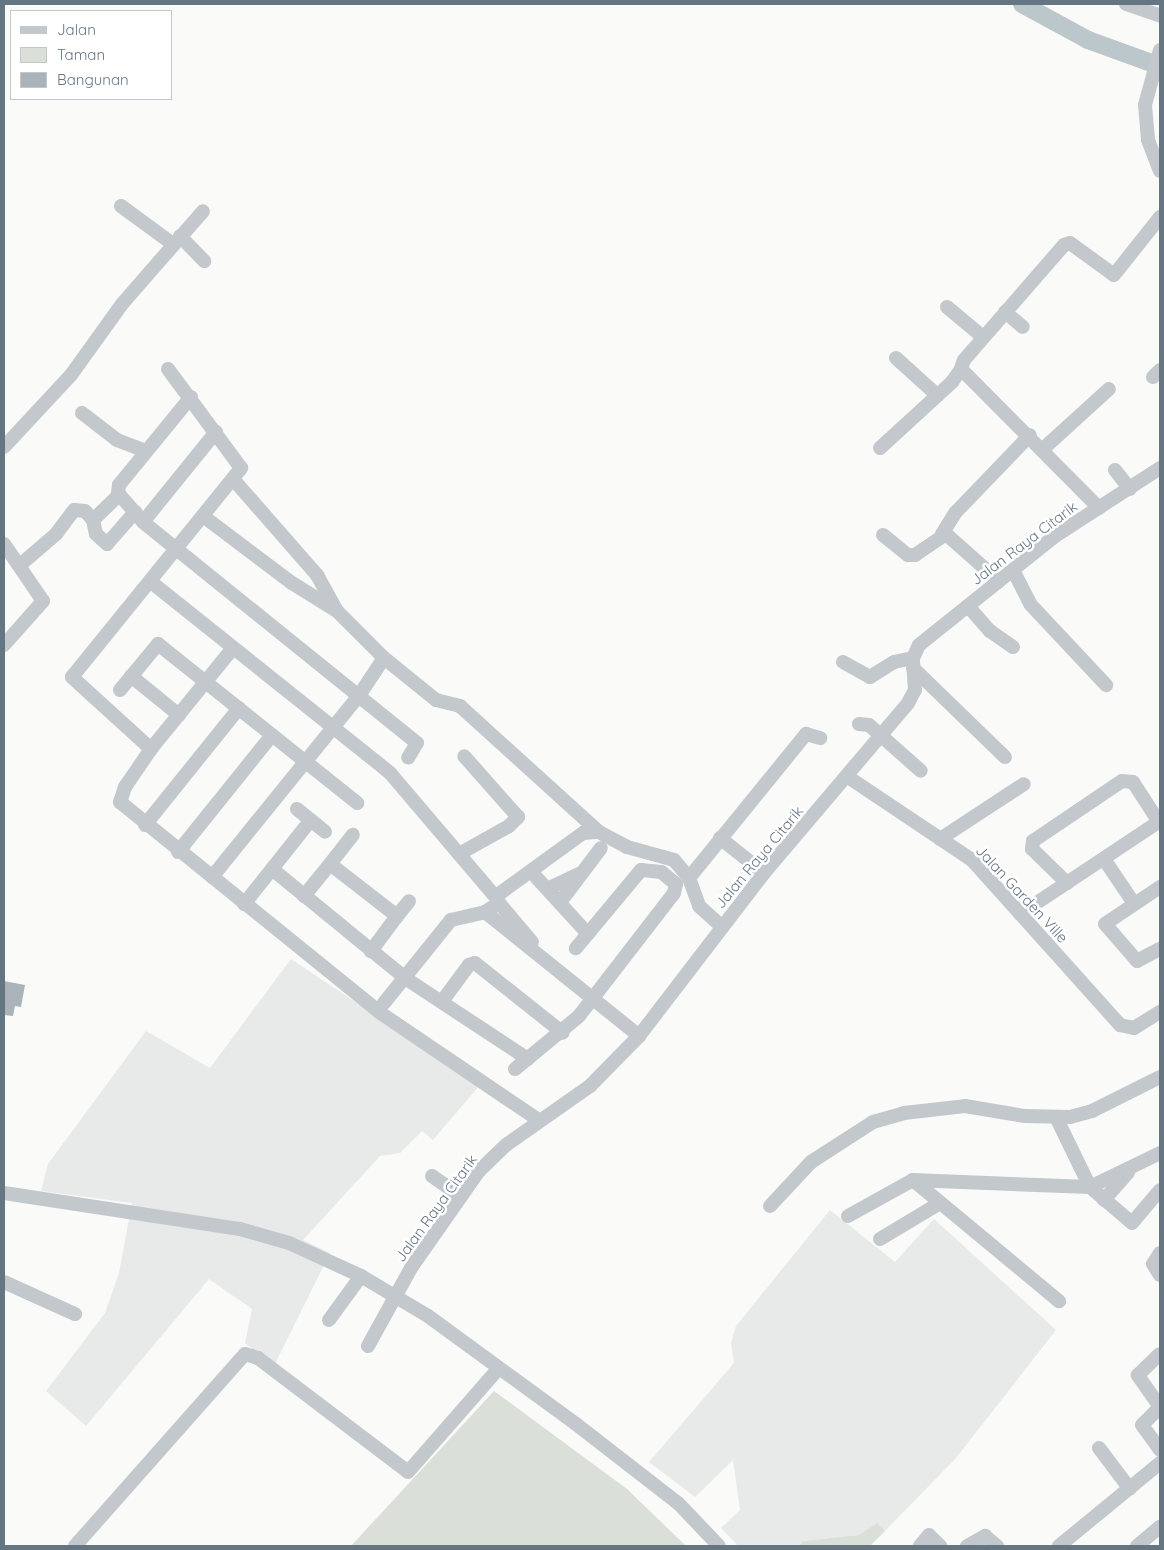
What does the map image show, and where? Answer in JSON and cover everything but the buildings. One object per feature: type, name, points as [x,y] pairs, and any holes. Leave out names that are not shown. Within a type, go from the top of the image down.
[{"type":"street","points":[[1126,4],[1141,11],[1160,16]]},
{"type":"street","points":[[1160,51],[1151,75],[1146,128],[1160,171]]},
{"type":"street","points":[[121,206],[177,240],[204,261]]},
{"type":"street","points":[[4,447],[72,375],[122,304],[203,211]]},
{"type":"street","points":[[880,448],[937,395],[1005,312],[1067,243],[1114,275],[1160,217]]},
{"type":"street","points":[[947,307],[983,338]]},
{"type":"street","points":[[1005,312],[1023,327]]},
{"type":"street","points":[[896,358],[937,395]]},
{"type":"street","points":[[151,749],[72,677],[204,516],[241,466],[191,397],[168,369]]},
{"type":"street","points":[[960,369],[1030,436],[1099,508]]},
{"type":"street","points":[[1043,449],[1109,388]]},
{"type":"street","points":[[191,397],[119,485],[120,494],[139,517],[177,549],[360,694],[417,743],[408,758]]},
{"type":"street","points":[[82,413],[117,440],[146,452]]},
{"type":"street","points":[[20,565],[56,534],[74,510],[85,511],[93,520],[96,534],[107,544],[139,517],[216,432]]},
{"type":"street","points":[[883,535],[908,556],[915,555],[942,534],[955,513],[1030,436]]},
{"type":"street","name":"Jalan Raya Citarik","points":[[368,1346],[398,1296],[411,1268],[461,1196],[486,1164],[540,1121],[590,1086],[639,1036],[764,873],[883,736],[912,696],[913,663],[930,634],[1013,570],[1099,508],[1160,468]]},
{"type":"street","points":[[1115,470],[1130,489]]},
{"type":"street","points":[[233,479],[317,575],[338,611],[384,658],[436,700],[460,706],[600,832],[627,847],[674,860],[689,878],[699,906],[722,928]]},
{"type":"street","points":[[93,520],[120,494]]},
{"type":"street","points":[[204,516],[292,583],[338,611]]},
{"type":"street","points":[[942,534],[958,541],[999,581]]},
{"type":"street","points":[[4,544],[43,601],[4,645]]},
{"type":"street","points":[[1013,570],[1031,605],[1106,685]]},
{"type":"street","points":[[151,582],[390,774],[496,894],[583,833],[600,832]]},
{"type":"street","points":[[968,606],[990,631],[1014,648]]},
{"type":"street","points":[[120,690],[158,644],[357,803]]},
{"type":"street","points":[[233,648],[151,749],[120,797],[125,808],[379,1012],[540,1121]]},
{"type":"street","points":[[212,877],[304,762],[334,728],[384,658]]},
{"type":"street","points":[[843,662],[873,677],[894,662],[913,663],[1005,757]]},
{"type":"street","points":[[131,676],[179,715]]},
{"type":"street","points":[[145,825],[238,708]]},
{"type":"street","points":[[858,724],[869,725],[921,771]]},
{"type":"street","points":[[689,878],[806,734],[820,738]]},
{"type":"street","points":[[178,852],[272,735]]},
{"type":"street","points":[[459,854],[509,826],[518,817],[464,756]]},
{"type":"street","name":"Jalan Garden Ville","points":[[848,776],[972,860],[1120,1025],[1134,1028],[1160,1012]]},
{"type":"street","points":[[1020,914],[1160,822],[1133,782],[1122,781],[1033,841],[1032,849],[1067,883]]},
{"type":"street","points":[[940,839],[1024,784]]},
{"type":"street","points":[[296,809],[325,832]]},
{"type":"street","points":[[244,904],[310,821]]},
{"type":"street","points":[[304,896],[352,835]]},
{"type":"street","points":[[720,838],[764,873]]},
{"type":"street","points":[[561,901],[601,848]]},
{"type":"street","points":[[1104,859],[1133,902]]},
{"type":"street","points":[[330,864],[397,916]]},
{"type":"street","points":[[272,869],[405,978],[443,1000],[528,1059]]},
{"type":"street","points":[[515,1069],[563,1033],[592,999],[674,893],[676,884],[661,872],[641,870],[576,948]]},
{"type":"street","points":[[547,888],[582,873]]},
{"type":"street","points":[[536,877],[561,901],[588,934]]},
{"type":"street","points":[[1160,887],[1133,902],[1106,922],[1106,927],[1137,961],[1160,949]]},
{"type":"street","points":[[370,951],[409,901]]},
{"type":"street","points":[[384,1003],[451,920],[485,912],[639,1036]]},
{"type":"street","points":[[443,1000],[469,965],[474,963],[563,1033]]},
{"type":"street","points":[[770,1206],[811,1162],[842,1138],[897,1115],[965,1106],[1057,1118],[1092,1112],[1160,1077]]},
{"type":"street","points":[[1057,1118],[1090,1187],[1132,1223],[1160,1190]]},
{"type":"street","points":[[848,1216],[913,1180],[1090,1187],[1160,1153]]},
{"type":"street","points":[[1104,1200],[1132,1167]]},
{"type":"street","points":[[432,1176],[461,1196]]},
{"type":"street","points":[[913,1180],[1059,1301]]},
{"type":"street","points":[[4,1193],[240,1228],[289,1243],[361,1276],[398,1296],[499,1368],[679,1504],[719,1546]]},
{"type":"street","points":[[880,1239],[940,1202]]},
{"type":"street","points":[[1160,1253],[1153,1264],[1160,1276]]},
{"type":"street","points":[[330,1320],[361,1276]]},
{"type":"street","points":[[4,1282],[75,1314]]},
{"type":"street","points":[[1160,1354],[1138,1375],[1160,1407],[1142,1425],[1160,1450]]},
{"type":"street","points":[[74,1546],[242,1355],[258,1358],[408,1472],[499,1368]]},
{"type":"street","points":[[1099,1448],[1130,1490]]},
{"type":"street","points":[[1061,1546],[1160,1463]]},
{"type":"street","points":[[1137,1546],[1160,1527]]},
{"type":"street","points":[[920,1546],[930,1535],[940,1546]]},
{"type":"street","points":[[967,1546],[985,1536],[997,1546]]},
{"type":"shaded area","points":[[291,959],[480,1085],[433,1140],[422,1131],[400,1153],[380,1156],[303,1240],[330,1253],[274,1366],[245,1343],[252,1309],[209,1279],[86,1426],[46,1391],[105,1313],[119,1273],[132,1203],[41,1191],[48,1164],[146,1031],[210,1068]]},
{"type":"shaded area","points":[[830,1210],[895,1262],[934,1219],[1056,1330],[956,1458],[885,1531],[877,1523],[859,1535],[803,1541],[799,1546],[738,1546],[721,1528],[740,1510],[733,1460],[695,1497],[649,1462],[734,1363],[731,1343],[736,1326]]},
{"type":"green space","points":[[494,1391],[627,1489],[686,1546],[351,1546]]},
{"type":"green space","points":[[877,1523],[885,1531],[870,1546],[799,1546],[803,1541],[859,1535]]},
{"type":"waterway","points":[[1022,4],[1088,40],[1160,66]]}]
